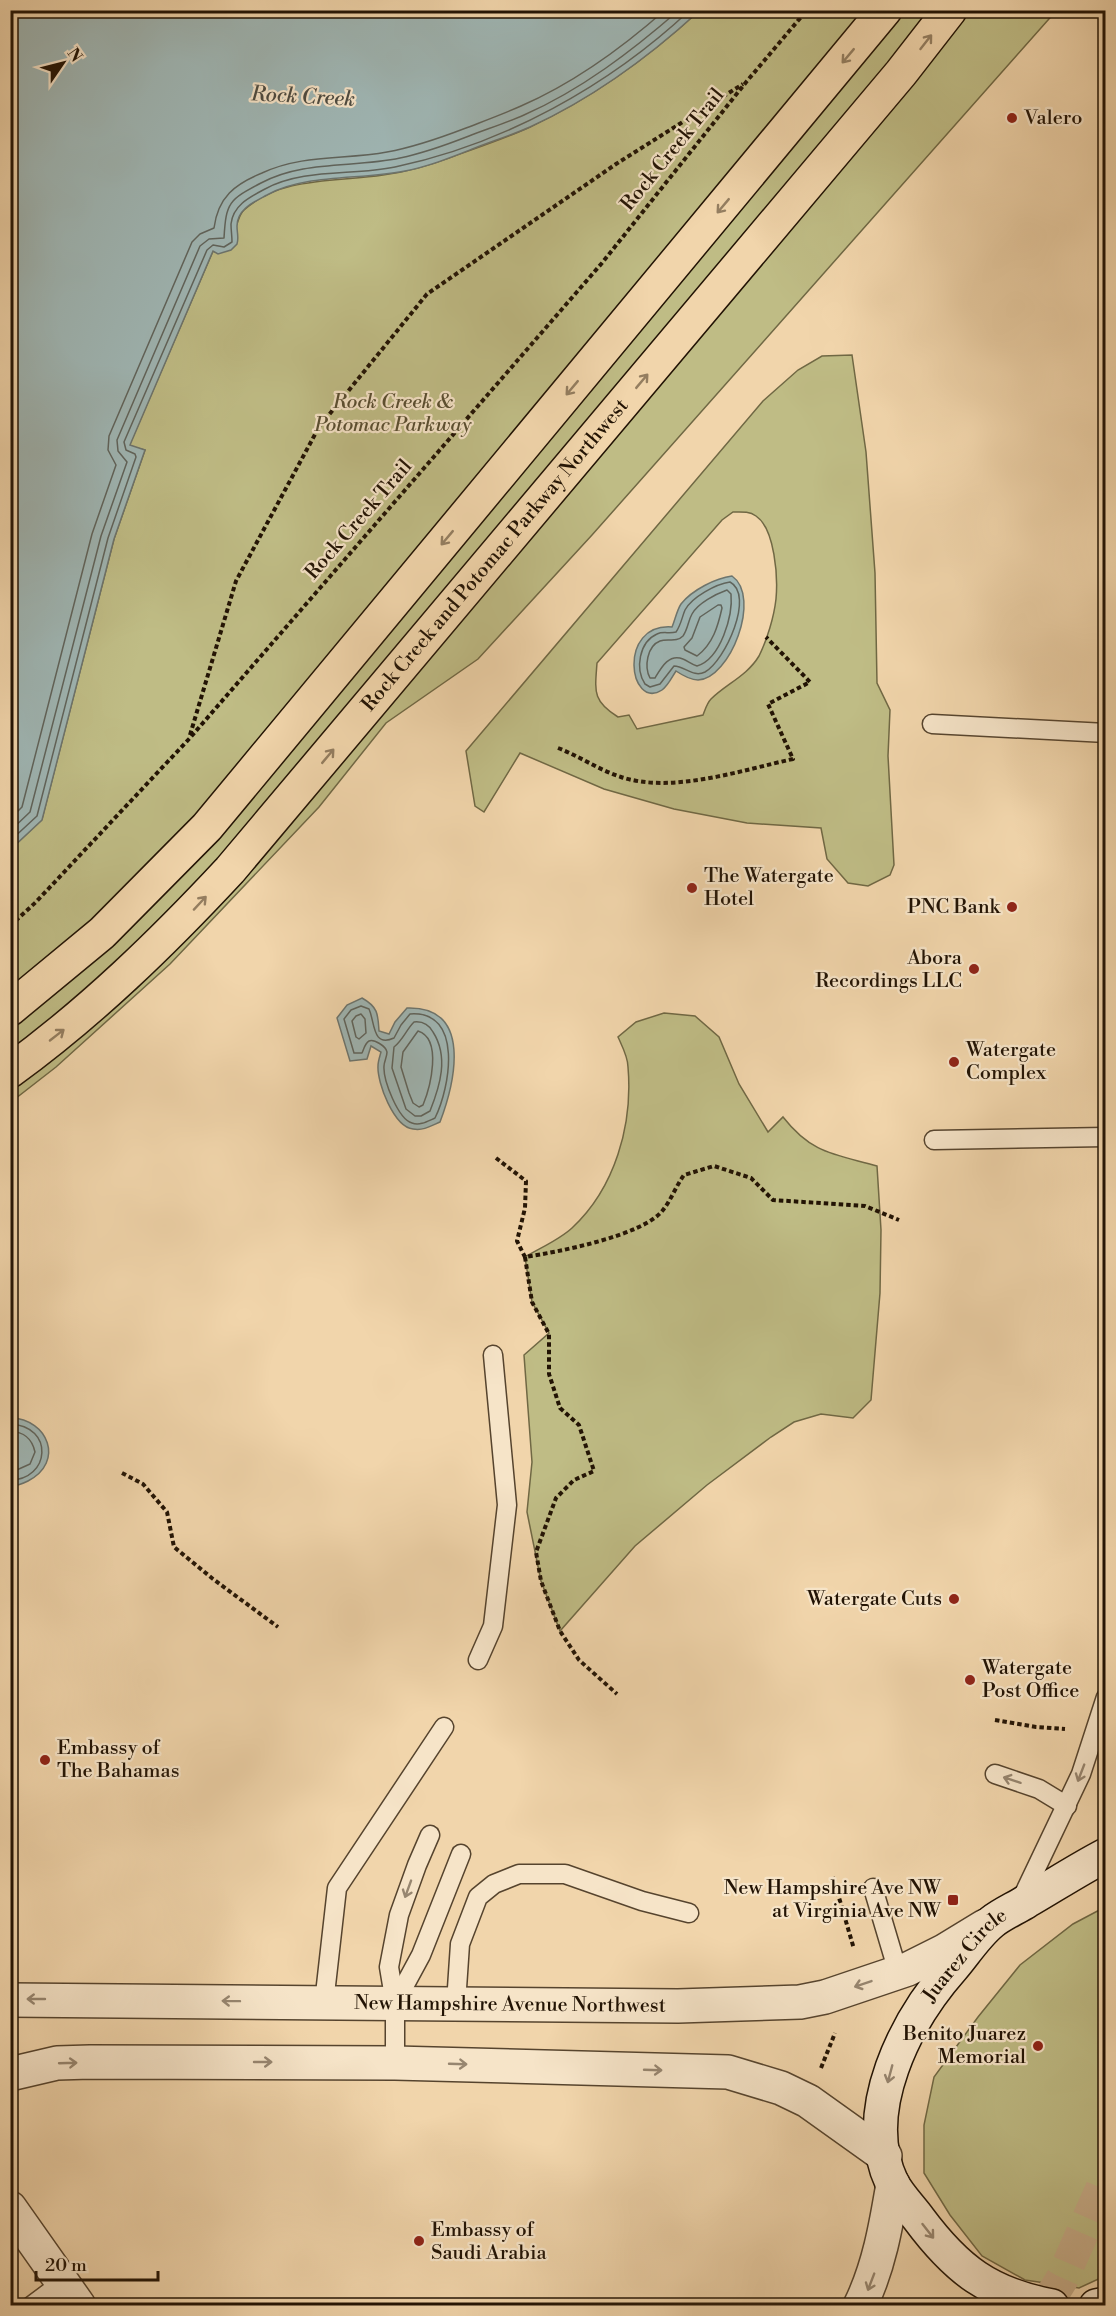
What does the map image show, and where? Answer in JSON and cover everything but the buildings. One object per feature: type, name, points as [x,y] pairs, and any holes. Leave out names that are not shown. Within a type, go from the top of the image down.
[{"type":"main road","points":[[10,1009],[102,933],[207,827],[885,10]]},
{"type":"main road","name":"Rock Creek and Potomac Parkway Northwest","points":[[10,1071],[126,976],[181,923],[230,870],[901,73],[950,10]]},
{"type":"street","name":"Juarez Circle","points":[[860,2306],[871,2284],[881,2249],[889,2170],[882,2135],[884,2099],[893,2063],[901,2043],[934,1989],[1004,1915],[1106,1855]]},
{"type":"street","name":"New Hampshire Avenue Northwest","points":[[10,2000],[678,2006],[800,2002],[825,1997],[898,1972],[944,1951],[1004,1915]]},
{"type":"street","points":[[10,2074],[57,2063],[79,2062],[394,2062],[728,2072],[780,2088],[808,2101],[889,2170],[937,2242],[963,2269],[999,2291],[1052,2306]]},
{"type":"street","points":[[10,2208],[71,2294]]},
{"type":"street","points":[[1096,2306],[1106,2304]]},
{"type":"lane","points":[[932,724],[1106,733]]},
{"type":"lane","points":[[934,1140],[1106,1137]]},
{"type":"lane","points":[[477,1660],[493,1626],[507,1505],[493,1355]]},
{"type":"lane","points":[[1004,1915],[1067,1806],[1081,1774],[1106,1697]]},
{"type":"lane","points":[[324,2003],[337,1888],[444,1727]]},
{"type":"lane","points":[[995,1774],[1039,1789],[1067,1806]]},
{"type":"lane","points":[[394,2062],[395,2003],[389,1967],[399,1915],[430,1835]]},
{"type":"lane","points":[[395,2003],[421,1955],[461,1854]]},
{"type":"lane","points":[[456,2003],[460,1944],[478,1897],[495,1884],[519,1874],[565,1874],[642,1901],[689,1913]]},
{"type":"lane","points":[[873,1888],[898,1972]]},
{"type":"lane","points":[[31,2306],[71,2294]]},
{"type":"path","name":"Rock Creek Trail","points":[[10,926],[36,902],[189,739],[602,263],[747,81],[807,10]]},
{"type":"path","points":[[189,739],[236,581],[263,530],[319,426],[427,294],[616,164],[747,81]]},
{"type":"path","points":[[558,748],[622,777],[651,782],[694,781],[793,759],[768,704],[810,682],[766,637]]},
{"type":"path","points":[[496,1158],[526,1181],[525,1208],[517,1241],[525,1257],[532,1302],[549,1334],[549,1374],[560,1408],[579,1425],[594,1471],[574,1480],[556,1498],[536,1552],[541,1581],[560,1630],[579,1660],[617,1694]]},
{"type":"path","points":[[525,1257],[559,1252],[639,1227],[662,1211],[684,1175],[714,1166],[751,1178],[773,1200],[865,1206],[900,1220]]},
{"type":"path","points":[[122,1473],[143,1484],[167,1512],[174,1547],[213,1579],[278,1626]]},
{"type":"path","points":[[995,1720],[1065,1729]]},
{"type":"path","points":[[833,1877],[854,1950]]},
{"type":"path","points":[[819,2073],[835,2034],[834,2026]]},
{"type":"green space","name":"Rock Creek & Potomac Parkway","points":[[699,11],[1056,11],[592,535],[478,659],[386,723],[319,807],[170,964],[56,1067],[11,1102],[11,849],[42,819],[114,539],[145,450],[129,446],[213,251],[218,253],[244,210],[275,191],[310,182],[383,175],[416,168],[490,143],[553,116],[598,90],[640,60]]},
{"type":"green space","points":[[852,355],[866,452],[875,573],[877,683],[890,710],[888,756],[894,865],[890,875],[868,886],[848,883],[827,859],[821,828],[747,823],[674,809],[604,789],[520,753],[484,812],[475,806],[466,751],[763,401],[798,370],[822,356]],"holes":[[[733,512],[751,513],[762,522],[774,554],[776,599],[772,621],[762,650],[749,669],[711,699],[703,715],[637,729],[629,715],[618,717],[603,706],[599,700],[596,688],[597,663],[722,520]]]},
{"type":"green space","points":[[664,1013],[695,1016],[719,1037],[739,1084],[768,1132],[783,1117],[814,1146],[836,1155],[877,1166],[881,1230],[880,1293],[871,1400],[853,1418],[821,1414],[794,1422],[771,1437],[707,1485],[635,1546],[560,1631],[541,1581],[527,1512],[532,1462],[524,1355],[549,1333],[532,1302],[525,1257],[572,1228],[600,1194],[618,1154],[627,1111],[628,1063],[618,1037],[636,1022]]},
{"type":"green space","points":[[1105,1907],[1105,2276],[1079,2288],[1025,2280],[982,2256],[950,2215],[924,2173],[924,2125],[934,2077],[1020,1965],[1073,1924]]},
{"type":"water","name":"Rock Creek","points":[[11,10],[699,11],[619,75],[553,116],[530,127],[414,169],[388,174],[315,181],[282,188],[257,200],[243,211],[238,220],[237,244],[231,250],[218,254],[213,251],[130,445],[145,450],[114,539],[42,820],[11,849]]},
{"type":"water","points":[[732,576],[740,586],[744,601],[743,618],[731,652],[721,666],[710,676],[698,680],[676,671],[662,690],[651,693],[642,688],[636,678],[634,665],[636,651],[643,638],[654,629],[672,627],[681,604],[698,590],[712,582]]},
{"type":"water","points":[[362,998],[376,1012],[379,1031],[389,1034],[395,1022],[407,1008],[428,1011],[442,1019],[450,1033],[454,1049],[454,1068],[440,1122],[427,1128],[413,1129],[399,1121],[380,1083],[378,1066],[381,1052],[371,1046],[367,1059],[350,1061],[337,1018],[347,1005]]},
{"type":"water","points":[[11,1418],[24,1420],[42,1433],[49,1453],[39,1473],[26,1482],[11,1486]]},
{"type":"tunnel","points":[[1045,2306],[1062,2279],[1106,2179]]},
{"type":"place","name":"Valero","points":[[1012,118]]},
{"type":"place","name":"The Watergate Hotel","points":[[692,888]]},
{"type":"place","name":"PNC Bank","points":[[1012,907]]},
{"type":"place","name":"Abora Recordings LLC","points":[[974,969]]},
{"type":"place","name":"Watergate Complex","points":[[954,1062]]},
{"type":"place","name":"Watergate Cuts","points":[[954,1599]]},
{"type":"place","name":"Watergate Post Office","points":[[970,1680]]},
{"type":"place","name":"Embassy of The Bahamas","points":[[45,1760]]},
{"type":"place","name":"New Hampshire Ave NW at Virginia Ave NW","points":[[953,1900]]},
{"type":"place","name":"Benito Juarez Memorial","points":[[1038,2046]]},
{"type":"place","name":"Embassy of Saudi Arabia","points":[[419,2241]]}]
